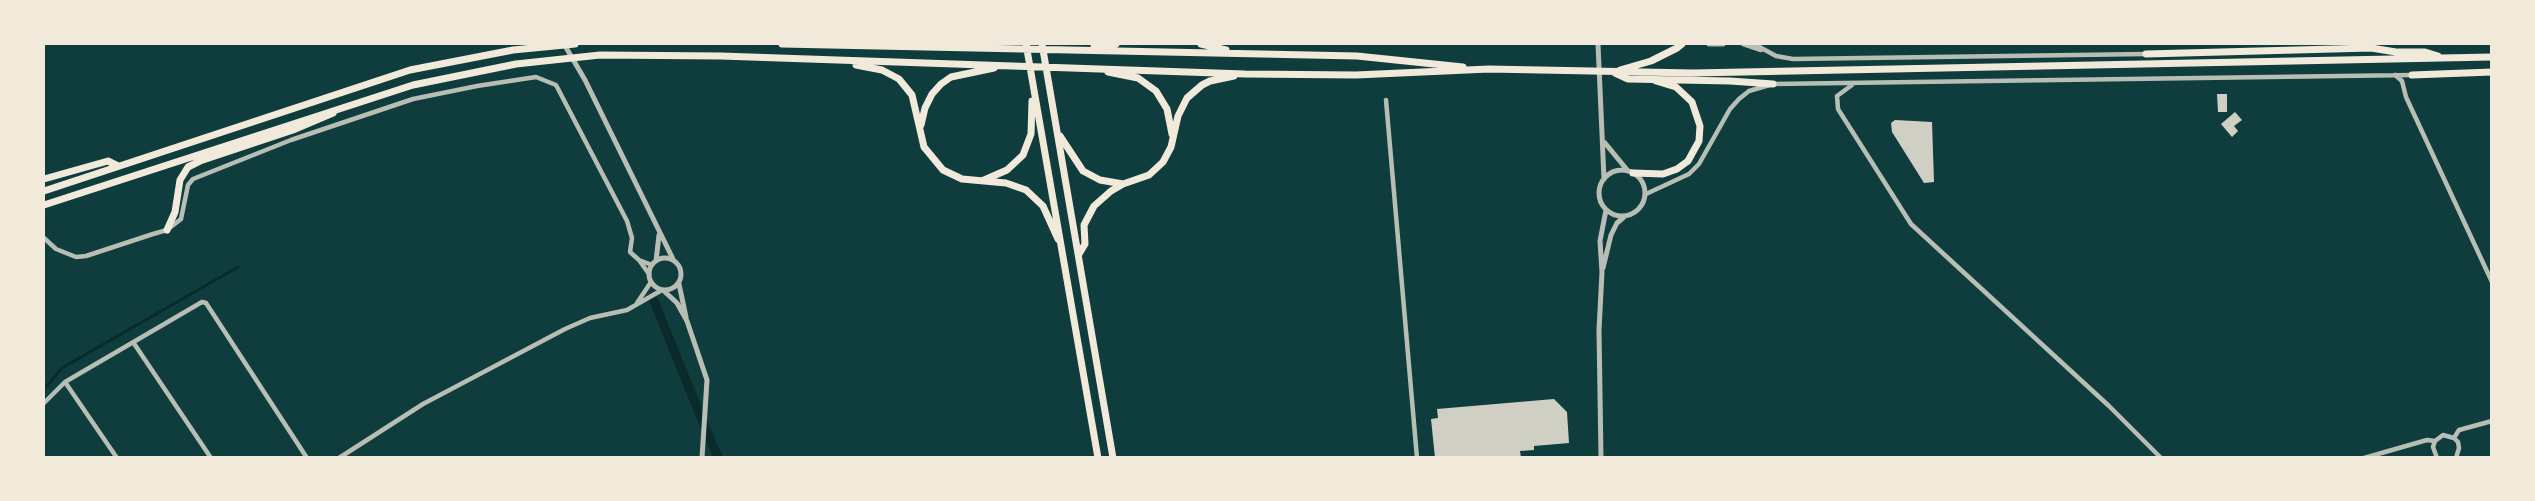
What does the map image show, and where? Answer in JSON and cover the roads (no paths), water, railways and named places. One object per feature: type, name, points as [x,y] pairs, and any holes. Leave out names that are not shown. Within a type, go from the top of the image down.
[{"type":"highway","points":[[44,191],[410,70],[513,50],[575,44]]},
{"type":"highway","points":[[782,44],[1330,56],[1489,69],[1578,72],[1915,70],[2492,57]]},
{"type":"highway","points":[[953,44],[966,47]]},
{"type":"highway","points":[[1026,44],[1098,458]]},
{"type":"highway","points":[[1042,44],[1113,458]]},
{"type":"highway","points":[[1059,50],[1116,44]]},
{"type":"highway","points":[[1201,44],[1223,50],[1268,55]]},
{"type":"highway","points":[[1612,72],[1652,61],[1682,44]]},
{"type":"highway","points":[[2146,54],[2371,48],[2396,52],[2425,52],[2444,58]]},
{"type":"highway","points":[[44,205],[413,85],[463,74],[556,59],[721,56],[1245,74],[1356,75],[1489,69]]},
{"type":"highway","points":[[836,61],[882,70],[899,79],[912,94],[924,147],[943,170],[962,179],[1006,183],[1026,190],[1043,206],[1062,246]]},
{"type":"highway","points":[[920,126],[929,101],[941,84],[951,77],[975,70],[1011,65]]},
{"type":"highway","points":[[1060,66],[1128,75],[1147,83],[1163,99],[1173,137]]},
{"type":"highway","points":[[1612,72],[1628,79],[1773,84]]},
{"type":"highway","points":[[2412,75],[2492,72]]},
{"type":"highway","points":[[1079,254],[1085,244],[1084,225],[1088,215],[1102,198],[1123,184],[1141,179],[1157,169],[1168,155],[1182,106],[1194,91],[1210,81],[1245,74]]},
{"type":"highway","points":[[979,182],[1012,166],[1027,147],[1032,129],[1032,77]]},
{"type":"highway","points":[[1630,172],[1664,174],[1677,169],[1688,161],[1699,141],[1697,113],[1692,102],[1676,87],[1656,81]]},
{"type":"highway","points":[[167,230],[175,212],[180,180],[188,168],[200,161],[320,120],[351,104]]},
{"type":"highway","points":[[1058,134],[1083,171],[1100,180],[1123,184]]},
{"type":"highway","points":[[44,179],[108,161],[118,166]]},
{"type":"street","points":[[564,44],[585,80],[659,233],[681,270],[679,284],[687,321],[707,380],[702,458]]},
{"type":"street","points":[[1598,44],[1604,142],[1604,179],[1600,198],[1606,210],[1625,217]]},
{"type":"street","points":[[1709,44],[1724,44]]},
{"type":"street","points":[[1743,44],[1783,58],[1803,59],[2146,54]]},
{"type":"street","points":[[1754,44],[1766,51]]},
{"type":"street","points":[[2395,75],[2403,84],[2406,97],[2492,282]]},
{"type":"street","points":[[1646,194],[1689,174],[1699,164],[1738,99],[1755,89],[1773,84],[2412,75]]},
{"type":"street","points":[[2403,84],[2412,75]]},
{"type":"street","points":[[44,238],[56,249],[76,257],[86,256],[167,230],[181,219],[188,185],[193,179],[356,117],[448,91],[536,78],[555,85],[561,93],[627,221],[632,238],[630,252],[649,274],[651,282],[676,303],[687,321]]},
{"type":"street","points":[[1870,83],[1848,87],[1836,99],[1840,112],[1904,215],[1919,233],[2109,406],[2161,458]]},
{"type":"street","points":[[1386,100],[1417,458]]},
{"type":"street","points":[[1602,273],[1611,235],[1617,224],[1625,217],[1637,212],[1645,201],[1646,194],[1642,182],[1630,172],[1604,142]]},
{"type":"street","points":[[1604,179],[1615,171],[1630,172]]},
{"type":"street","points":[[1601,458],[1599,326],[1602,273],[1600,241],[1606,210]]},
{"type":"street","points":[[649,274],[654,263],[659,233]]},
{"type":"street","points":[[639,260],[654,263],[664,258],[673,260]]},
{"type":"street","points":[[635,305],[651,282]]},
{"type":"street","points":[[339,458],[423,404],[565,329],[598,316],[619,313],[679,284]]},
{"type":"street","points":[[44,403],[65,382],[202,302],[206,303],[307,458]]},
{"type":"street","points":[[133,342],[211,458]]},
{"type":"street","points":[[65,382],[117,458]]},
{"type":"street","points":[[2454,438],[2459,430],[2492,421]]},
{"type":"street","points":[[2437,458],[2433,452],[2435,441],[2443,435],[2454,438],[2459,448],[2456,458]]},
{"type":"street","points":[[2364,458],[2427,440],[2435,441]]},
{"type":"waterway","points":[[44,389],[62,368],[238,267]]},
{"type":"waterway","points":[[654,301],[719,458]]}]
